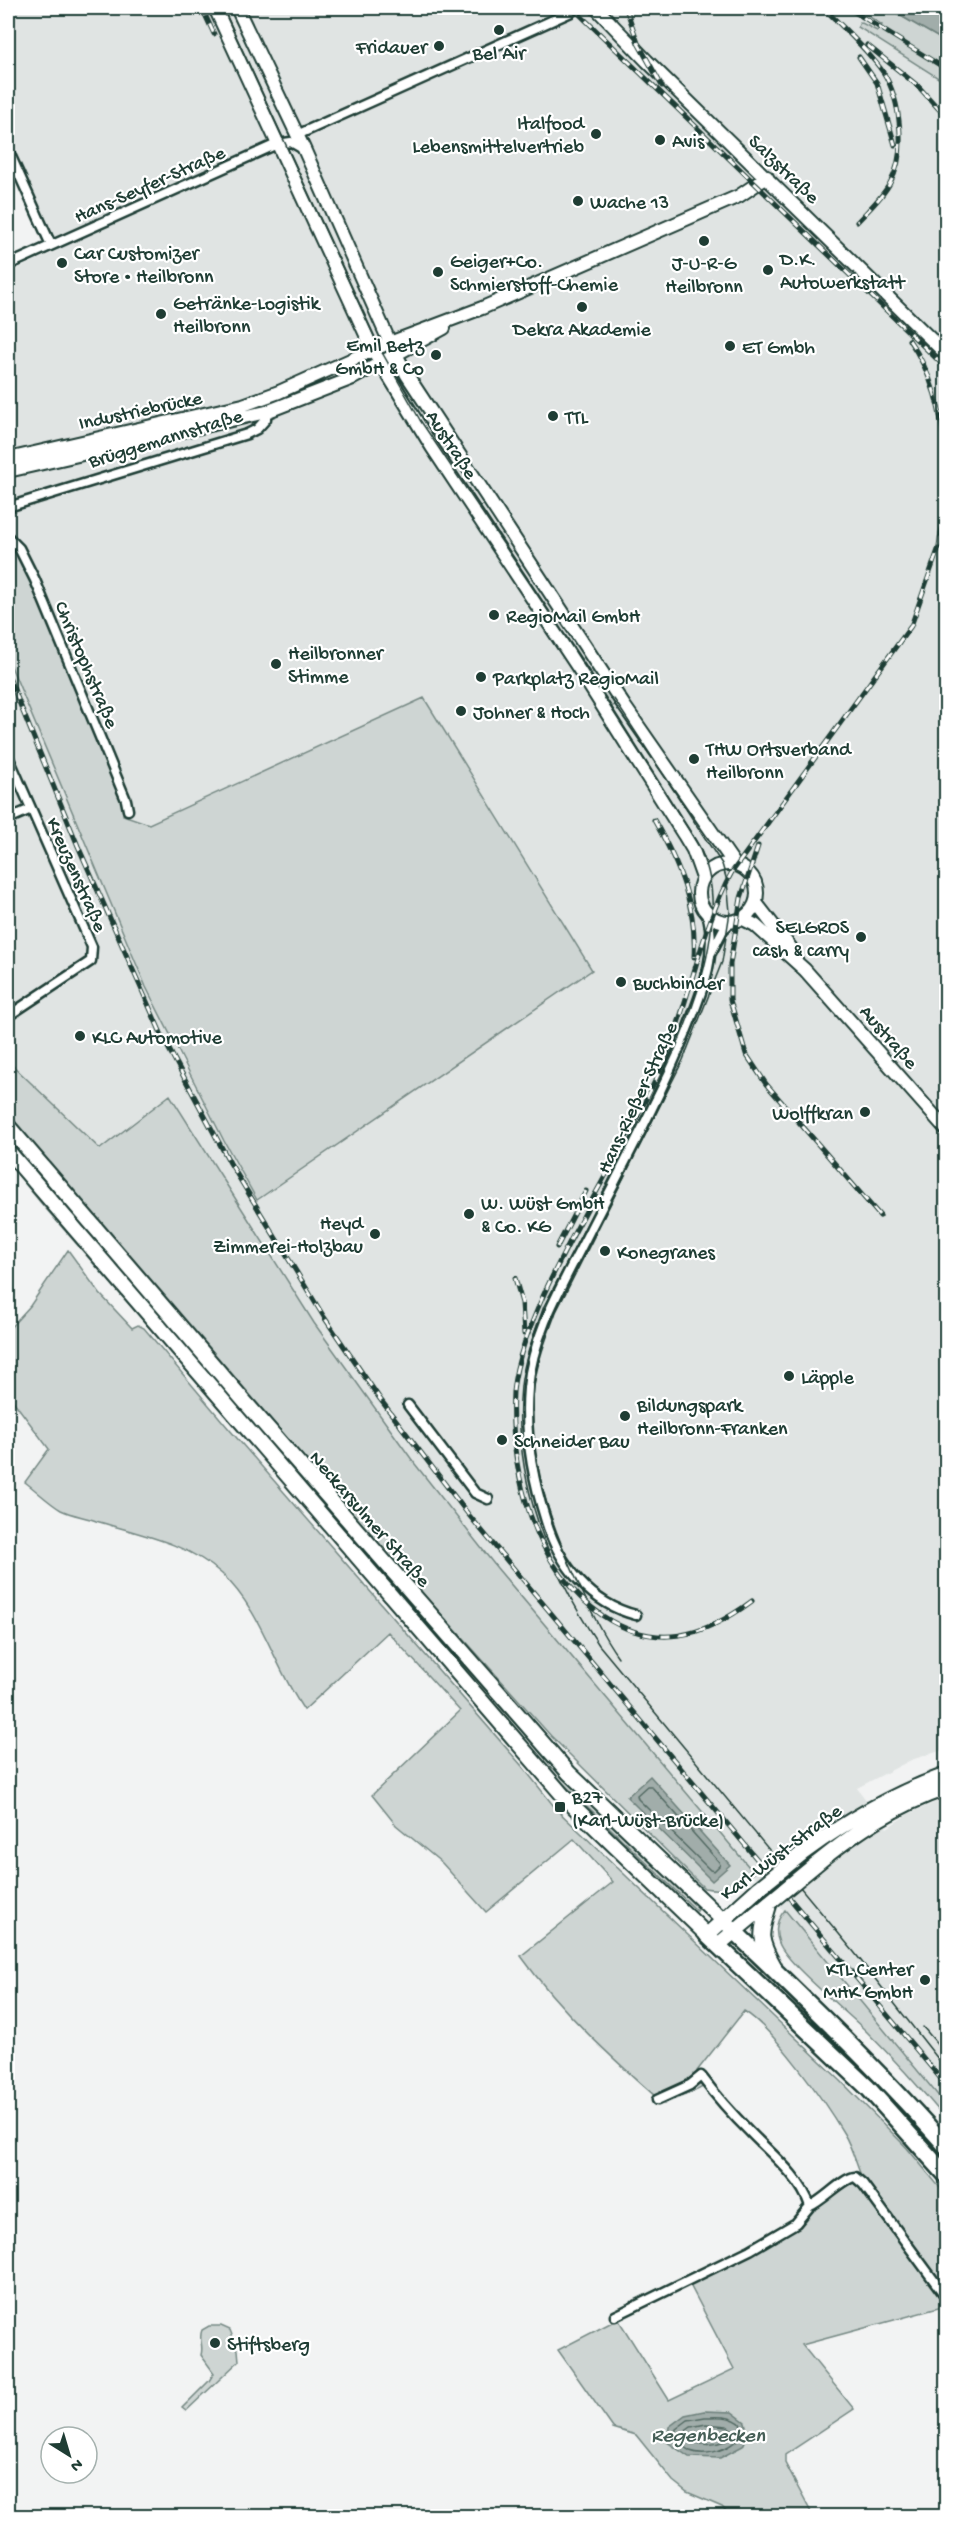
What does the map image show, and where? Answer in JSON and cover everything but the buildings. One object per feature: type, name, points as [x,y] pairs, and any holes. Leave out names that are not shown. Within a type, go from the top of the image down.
[{"type":"highway","points":[[734,1931],[901,2095],[946,2146]]},
{"type":"highway","points":[[712,1940],[868,2088],[946,2175]]},
{"type":"main road","name":"Austraße","points":[[215,8],[380,364],[454,482],[560,640],[693,850],[703,878],[699,898],[707,914]]},
{"type":"main road","name":"Austraße","points":[[237,8],[304,149],[390,343],[407,375],[625,707],[735,865],[748,872],[755,880],[758,891],[756,903],[805,969],[946,1129]]},
{"type":"main road","name":"Salzstraße","points":[[597,8],[646,61],[946,354]]},
{"type":"main road","name":"Brüggemannstraße","points":[[279,392],[373,350],[482,308],[739,196],[767,177]]},
{"type":"main road","name":"Brüggemannstraße","points":[[266,412],[353,378],[482,308]]},
{"type":"main road","name":"Industriebrücke","points":[[8,459],[210,414],[279,392]]},
{"type":"main road","name":"Industriebrücke","points":[[8,471],[266,412]]},
{"type":"main road","points":[[703,878],[709,871],[722,864],[735,865]]},
{"type":"main road","points":[[707,914],[720,922],[730,923],[743,919],[756,903]]},
{"type":"main road","name":"Austraße","points":[[743,919],[755,925],[805,969]]},
{"type":"main road","name":"Neckarsulmer Straße","points":[[8,1126],[569,1773],[734,1931]]},
{"type":"main road","name":"Neckarsulmer Straße","points":[[8,1151],[566,1799],[712,1940]]},
{"type":"main road","name":"Karl-Wüst-Straße","points":[[712,1940],[722,1920],[804,1852],[873,1808],[922,1783],[946,1774]]},
{"type":"main road","name":"Karl-Wüst-Straße","points":[[712,1940],[734,1931],[852,1835],[890,1811],[946,1788]]},
{"type":"main road","points":[[770,1902],[760,1934],[766,1953],[777,1971]]},
{"type":"street","points":[[297,135],[576,8]]},
{"type":"street","points":[[277,144],[291,142],[304,149]]},
{"type":"street","name":"Hans-Seyfer-Straße","points":[[8,265],[277,144]]},
{"type":"street","points":[[8,150],[51,245]]},
{"type":"street","name":"Brüggemannstraße","points":[[8,507],[247,434],[263,423],[266,419],[266,412]]},
{"type":"street","name":"Christophstraße","points":[[8,537],[19,548],[35,580],[126,800],[128,810]]},
{"type":"street","name":"Kreuzenstraße","points":[[8,756],[92,947],[91,961],[8,1016]]},
{"type":"street","name":"Kreuzenstraße","points":[[8,819],[31,809]]},
{"type":"street","name":"Hans-Rießer-Straße","points":[[707,914],[711,953]]},
{"type":"street","name":"Hans-Rießer-Straße","points":[[636,1615],[617,1610],[585,1587],[566,1564],[555,1545],[535,1486],[526,1436],[528,1386],[539,1339],[550,1309],[618,1178],[676,1056],[706,979],[711,953],[723,930],[730,923]]},
{"type":"street","points":[[408,1405],[475,1493],[488,1499]]},
{"type":"street","points":[[657,2100],[690,2085],[700,2076],[727,2109],[790,2173],[807,2195],[810,2206]]},
{"type":"street","points":[[615,2316],[750,2250],[796,2223],[810,2206],[849,2177],[855,2177],[863,2184],[946,2297]]},
{"type":"shaded area","points":[[8,8],[856,8],[882,25],[877,31],[860,22],[946,83],[946,1749],[911,1760],[857,1788],[887,1828],[908,1814],[946,1798],[946,2105],[497,1568],[415,1464],[314,1323],[170,1095],[100,1149],[8,1061],[8,659],[172,1042],[224,1141],[258,1199],[424,698],[148,824],[123,815],[16,550],[8,544],[8,273],[57,251],[8,140]]},
{"type":"shaded area","points":[[856,8],[887,8],[946,42],[946,83],[858,27],[860,22],[877,31],[882,25]]},
{"type":"shaded area","points":[[8,544],[16,550],[31,580],[123,801],[123,815],[149,824],[424,698],[592,970],[257,1200],[224,1141],[146,987],[8,659]]},
{"type":"shaded area","points":[[587,671],[595,674],[598,672],[620,703],[608,708]]},
{"type":"shaded area","points":[[8,1061],[100,1149],[170,1095],[314,1323],[415,1464],[497,1568],[754,1873],[731,1887],[704,1888],[551,1736],[380,1546],[8,1113]]},
{"type":"shaded area","points":[[8,1137],[515,1723],[565,1776],[699,1908],[697,1911],[547,1768],[8,1144]]},
{"type":"shaded area","points":[[8,1160],[537,1774],[41,1203],[8,1163]]},
{"type":"shaded area","points":[[68,1250],[100,1294],[132,1328],[138,1325],[144,1328],[522,1766],[557,1810],[841,2081],[907,2148],[946,2195],[946,2306],[802,2345],[854,2409],[785,2455],[785,2463],[813,2516],[731,2516],[722,2507],[687,2492],[673,2481],[636,2435],[613,2428],[558,2350],[618,2319],[669,2400],[734,2369],[689,2283],[799,2225],[828,2199],[862,2178],[844,2134],[825,2104],[784,2050],[756,2020],[744,2011],[697,2071],[708,2083],[664,2104],[570,2016],[521,1956],[613,1882],[574,1839],[486,1912],[442,1863],[396,1825],[372,1795],[460,1711],[388,1632],[304,1710],[284,1676],[258,1622],[236,1589],[209,1563],[179,1547],[146,1535],[61,1510],[25,1482],[49,1449],[8,1394],[8,1330],[30,1306]]},
{"type":"shaded area","points":[[785,1910],[946,2105],[946,2119],[876,2042],[784,1952],[776,1929]]},
{"type":"shaded area","points":[[733,1940],[895,2100],[946,2157],[946,2166],[738,1955],[731,1942]]},
{"type":"shaded area","points":[[209,2326],[221,2326],[230,2330],[238,2350],[239,2361],[186,2411],[182,2408],[214,2373],[201,2355],[201,2333]]},
{"type":"water","points":[[887,8],[946,8],[946,42]]},
{"type":"water","points":[[650,1776],[730,1865],[712,1881],[627,1797]]},
{"type":"water","name":"Regenbecken","points":[[704,2411],[732,2412],[745,2422],[748,2435],[743,2446],[720,2458],[689,2457],[667,2442],[669,2427],[685,2415]]},
{"type":"tram line","points":[[223,8],[379,347],[420,420],[565,636],[696,841],[710,878],[712,918],[706,962],[692,1006],[655,1092],[544,1306],[527,1355],[521,1386],[522,1454],[538,1522],[564,1586],[599,1645],[854,1952],[946,2069]]},
{"type":"tram line","points":[[614,699],[722,864],[727,881],[730,912],[722,962],[683,1060],[556,1312],[535,1378],[532,1412],[533,1436],[536,1460],[548,1508],[565,1554],[585,1597],[618,1657]]},
{"type":"tram line","points":[[923,2027],[946,2054]]},
{"type":"railway","points":[[202,8],[214,34]]},
{"type":"railway","points":[[573,8],[946,368]]},
{"type":"railway","points":[[626,8],[638,43],[662,86]]},
{"type":"railway","points":[[824,8],[877,63],[889,84],[898,112],[900,143],[895,171],[883,194],[857,222]]},
{"type":"railway","points":[[848,8],[946,69]]},
{"type":"railway","points":[[867,45],[918,86],[946,117]]},
{"type":"railway","points":[[859,57],[877,83],[895,145]]},
{"type":"railway","points":[[909,340],[924,366],[935,394],[946,452]]},
{"type":"railway","points":[[752,1601],[698,1631],[661,1636],[623,1627],[603,1616],[578,1595],[558,1571],[542,1544],[525,1499],[514,1438],[513,1392],[517,1367],[544,1294],[662,1066],[672,1042],[711,919],[732,872],[911,626],[939,547],[946,499]]},
{"type":"railway","points":[[8,675],[78,846],[164,1040],[230,1163],[324,1317],[380,1399],[468,1514],[946,2085]]},
{"type":"railway","points":[[654,820],[678,869],[689,903],[693,920],[694,957]]},
{"type":"railway","points":[[758,846],[741,898],[730,964],[730,1000],[746,1054],[766,1084],[880,1216]]},
{"type":"railway","points":[[557,1247],[586,1191]]},
{"type":"railway","points":[[515,1278],[522,1303],[524,1334]]},
{"type":"place","name":"Bel Air","points":[[499,30]]},
{"type":"place","name":"Fridauer","points":[[439,46]]},
{"type":"place","name":"Italfood Lebensmittelvertrieb","points":[[596,134]]},
{"type":"place","name":"Avis","points":[[660,140]]},
{"type":"place","name":"Wache 13","points":[[578,201]]},
{"type":"place","name":"J⁃U⁃R⁃G Heilbronn","points":[[704,241]]},
{"type":"place","name":"Car Customizer Store • Heilbronn","points":[[62,263]]},
{"type":"place","name":"D.K. Autowerkstatt","points":[[768,270]]},
{"type":"place","name":"Geiger+Co. Schmierstoff-Chemie","points":[[438,272]]},
{"type":"place","name":"Dekra Akademie","points":[[582,307]]},
{"type":"place","name":"Getränke-Logistik Heilbronn","points":[[161,314]]},
{"type":"place","name":"ET Gmbh","points":[[730,346]]},
{"type":"place","name":"Emil Betz GmbH & Co","points":[[436,355]]},
{"type":"place","name":"TTL","points":[[553,416]]},
{"type":"place","name":"RegioMail GmbH","points":[[494,615]]},
{"type":"place","name":"Heilbronner Stimme","points":[[276,664]]},
{"type":"place","name":"Parkplatz RegioMail","points":[[481,677]]},
{"type":"place","name":"Johner & Hoch","points":[[461,711]]},
{"type":"place","name":"THW Ortsverband Heilbronn","points":[[694,759]]},
{"type":"place","name":"SELGROS cash & carry","points":[[861,937]]},
{"type":"place","name":"Buchbinder","points":[[621,982]]},
{"type":"place","name":"KLC Automotive","points":[[80,1036]]},
{"type":"place","name":"Wolffkran","points":[[865,1112]]},
{"type":"place","name":"W. Wüst GmbH & Co. KG","points":[[469,1214]]},
{"type":"place","name":"Heyd Zimmerei-Holzbau","points":[[375,1234]]},
{"type":"place","name":"Konegranes","points":[[605,1251]]},
{"type":"place","name":"Läpple","points":[[789,1376]]},
{"type":"place","name":"Bildungspark Heilbronn-Franken","points":[[625,1416]]},
{"type":"place","name":"Schneider Bau","points":[[502,1440]]},
{"type":"place","name":"B27 (Karl-Wüst-Brücke)","points":[[560,1807]]},
{"type":"place","name":"KTL Center MHK GmbH","points":[[925,1980]]},
{"type":"place","name":"Stiftsberg","points":[[215,2343]]}]
